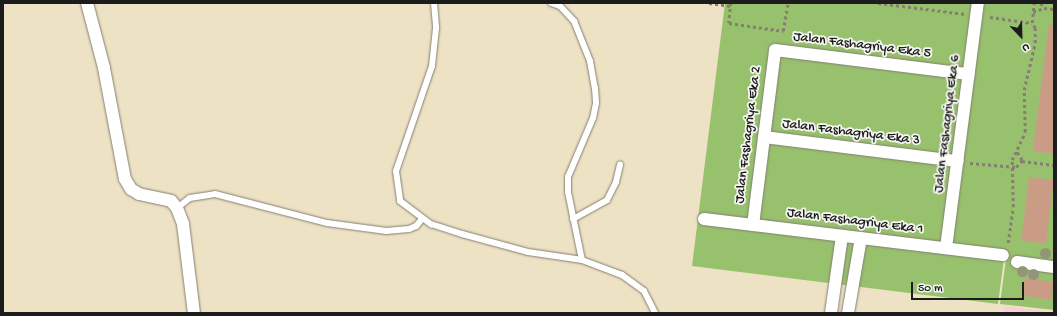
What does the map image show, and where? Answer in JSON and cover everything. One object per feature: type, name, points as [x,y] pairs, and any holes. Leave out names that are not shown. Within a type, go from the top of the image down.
[{"type":"street","points":[[87,3],[104,68],[125,179],[131,189],[139,194],[171,201],[177,208],[183,224],[194,313]]},
{"type":"street","name":"Jalan Fashagriya Eka 6","points":[[946,248],[978,9]]},
{"type":"street","name":"Jalan Fashagriya Eka 5","points":[[776,50],[969,74]]},
{"type":"street","name":"Jalan Fashagriya Eka 2","points":[[753,225],[776,50]]},
{"type":"street","name":"Jalan Fashagriya Eka 3","points":[[764,137],[958,162]]},
{"type":"street","name":"Jalan Fashagriya Eka 1","points":[[704,218],[1003,255]]},
{"type":"street","points":[[831,313],[842,236]]},
{"type":"street","points":[[848,313],[861,238]]},
{"type":"street","points":[[1017,262],[1054,266]]},
{"type":"lane","points":[[434,3],[436,28],[432,66],[396,171],[400,201],[422,219],[462,234],[528,252],[582,260],[622,274],[644,290],[655,313]]},
{"type":"lane","points":[[551,3],[560,4],[574,21],[590,61],[596,103],[588,132],[568,178],[573,219],[582,260]]},
{"type":"lane","points":[[573,219],[607,200],[616,182],[620,164]]},
{"type":"lane","points":[[177,208],[190,198],[215,194],[327,223],[386,231],[409,229],[416,226],[422,219]]},
{"type":"path","points":[[709,3],[731,4],[729,23],[783,31],[788,3]]},
{"type":"path","points":[[878,3],[978,9],[1032,23]]},
{"type":"path","points":[[1003,255],[1008,244],[1013,207],[1011,168],[1016,151],[1025,132],[1024,90],[1035,43],[1035,28],[1032,23],[1034,3]]},
{"type":"path","points":[[1041,3],[1044,8]]},
{"type":"path","points":[[1033,12],[1044,8],[1054,9]]},
{"type":"path","points":[[1016,151],[1022,161]]},
{"type":"path","points":[[1022,161],[1054,165]]},
{"type":"path","points":[[958,162],[1011,168],[1020,165],[1022,161]]},
{"type":"shaded area","points":[[1004,306],[1054,313],[1003,313]]},
{"type":"green space","points":[[725,3],[1054,3],[1054,310],[1000,304],[1007,251],[1005,251],[998,304],[692,266]]},
{"type":"building","points":[[1049,24],[1054,25],[1054,154],[1033,151]]},
{"type":"building","points":[[1029,177],[1054,180],[1046,244],[1021,241]]},
{"type":"building","points":[[1025,278],[1054,282],[1051,300],[1022,296]]}]
